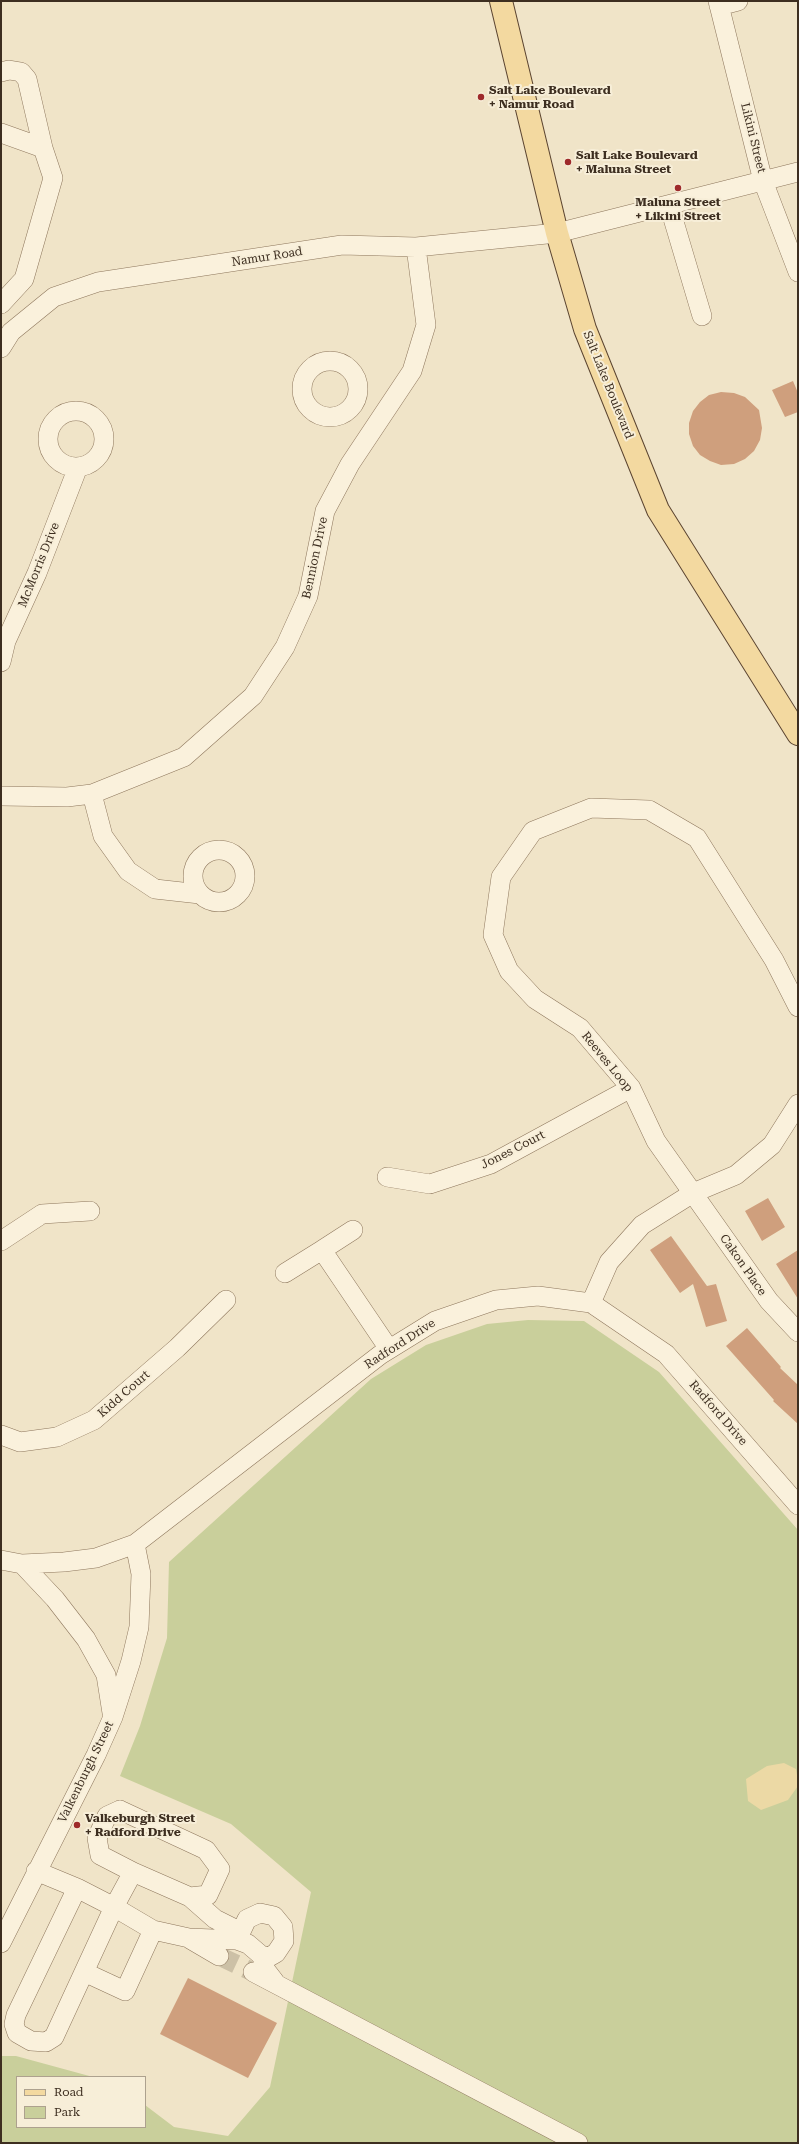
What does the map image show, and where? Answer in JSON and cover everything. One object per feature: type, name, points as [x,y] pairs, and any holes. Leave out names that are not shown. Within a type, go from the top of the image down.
[{"type":"main road","name":"Salt Lake Boulevard","points":[[501,1],[557,233],[585,329],[658,510],[798,734]]},
{"type":"street","points":[[719,4],[738,1]]},
{"type":"street","name":"Likini Street","points":[[719,4],[763,181],[798,272]]},
{"type":"street","points":[[1,72],[9,70],[21,72],[27,79],[43,148],[52,178],[24,279],[4,301]]},
{"type":"street","points":[[1,133],[43,148]]},
{"type":"street","name":"Namur Road","points":[[1,348],[11,332],[54,297],[98,282],[342,245],[416,247],[557,233],[798,172]]},
{"type":"street","points":[[669,205],[702,316]]},
{"type":"street","name":"Bennion Drive","points":[[1,796],[67,797],[92,794],[184,756],[253,696],[285,647],[308,596],[325,511],[350,464],[412,371],[426,325],[416,247]]},
{"type":"street","points":[[354,404],[380,421]]},
{"type":"street","name":"McMorris Drive","points":[[1,662],[6,641],[37,572],[78,467]]},
{"type":"street","points":[[92,794],[103,836],[128,871],[155,889],[200,894]]},
{"type":"street","name":"Reeves Loop","points":[[693,1193],[656,1141],[631,1088],[580,1028],[535,999],[508,971],[493,935],[501,877],[533,831],[591,808],[649,810],[697,838],[774,960],[798,1007]]},
{"type":"street","name":"Jones Court","points":[[386,1177],[430,1184],[490,1164],[631,1088]]},
{"type":"street","points":[[591,1303],[609,1262],[642,1225],[693,1193],[736,1175],[772,1145],[798,1104]]},
{"type":"street","name":"Cakon Place","points":[[693,1193],[769,1301],[798,1332]]},
{"type":"street","points":[[1,1241],[42,1214],[90,1211]]},
{"type":"street","points":[[284,1273],[353,1230]]},
{"type":"street","points":[[322,1250],[389,1349]]},
{"type":"street","name":"Radford Drive","points":[[1,1560],[22,1564],[64,1562],[96,1558],[135,1544],[389,1349],[435,1321],[496,1300],[538,1296],[591,1303],[666,1354],[798,1504]]},
{"type":"street","name":"Kidd Court","points":[[1,1435],[20,1442],[57,1437],[94,1420],[177,1348],[226,1300]]},
{"type":"street","name":"Valkenburgh Street","points":[[1,1943],[96,1755],[113,1716],[131,1661],[139,1627],[141,1574],[135,1544]]},
{"type":"street","points":[[22,1564],[55,1599],[86,1640],[106,1675],[113,1716]]},
{"type":"street","points":[[190,1897],[208,1895],[220,1869],[206,1850],[120,1810],[107,1816],[97,1838],[100,1855],[133,1872],[190,1897],[215,1919],[248,1944],[258,1964],[265,1969],[275,1982],[578,2143]]},
{"type":"street","points":[[36,1872],[77,1888],[114,1907],[153,1930],[189,1938],[239,1936]]},
{"type":"street","points":[[77,1888],[16,2015],[14,2024],[17,2033],[31,2041],[46,2042],[54,2037],[114,1907],[133,1872]]},
{"type":"street","points":[[239,1936],[247,1919],[253,1915],[268,1914],[280,1921],[285,1934],[284,1941],[276,1954],[258,1964]]},
{"type":"street","points":[[84,1972],[125,1991],[153,1930]]},
{"type":"street","points":[[189,1938],[219,1956]]},
{"type":"green space","points":[[528,1320],[584,1321],[659,1372],[798,1530],[798,2143],[1,2143],[1,2056],[16,2056],[89,2076],[16,2076],[16,2128],[146,2128],[146,2106],[174,2127],[228,2136],[270,2087],[311,1892],[231,1824],[120,1776],[140,1726],[167,1638],[169,1562],[371,1379],[426,1345],[487,1324]]},
{"type":"sand","points":[[784,1763],[796,1769],[798,1781],[798,1786],[788,1800],[761,1810],[748,1801],[746,1779],[767,1766]]},
{"type":"building","points":[[793,381],[798,393],[798,412],[785,417],[772,390]]},
{"type":"building","points":[[721,392],[734,393],[745,397],[759,410],[762,428],[760,440],[754,451],[745,459],[734,464],[721,465],[700,455],[693,446],[689,434],[689,423],[693,411],[700,402],[709,395]]},
{"type":"building","points":[[768,1198],[785,1227],[762,1241],[745,1211]]},
{"type":"building","points":[[671,1236],[707,1286],[716,1284],[727,1321],[706,1327],[693,1284],[680,1293],[650,1250]]},
{"type":"building","points":[[798,1250],[798,1299],[776,1264]]},
{"type":"building","points":[[747,1328],[781,1367],[780,1368],[798,1385],[798,1424],[773,1401],[774,1400],[726,1346]]},
{"type":"building","points":[[188,1978],[277,2023],[248,2078],[160,2034]]},
{"type":"tunnel","points":[[219,1956],[253,1972]]},
{"type":"place","name":"Salt Lake Boulevard + Namur Road","points":[[481,97]]},
{"type":"place","name":"Salt Lake Boulevard + Maluna Street","points":[[568,162]]},
{"type":"place","name":"Maluna Street + Likini Street","points":[[678,188]]},
{"type":"place","name":"Valkeburgh Street + Radford Drive","points":[[77,1825]]}]
